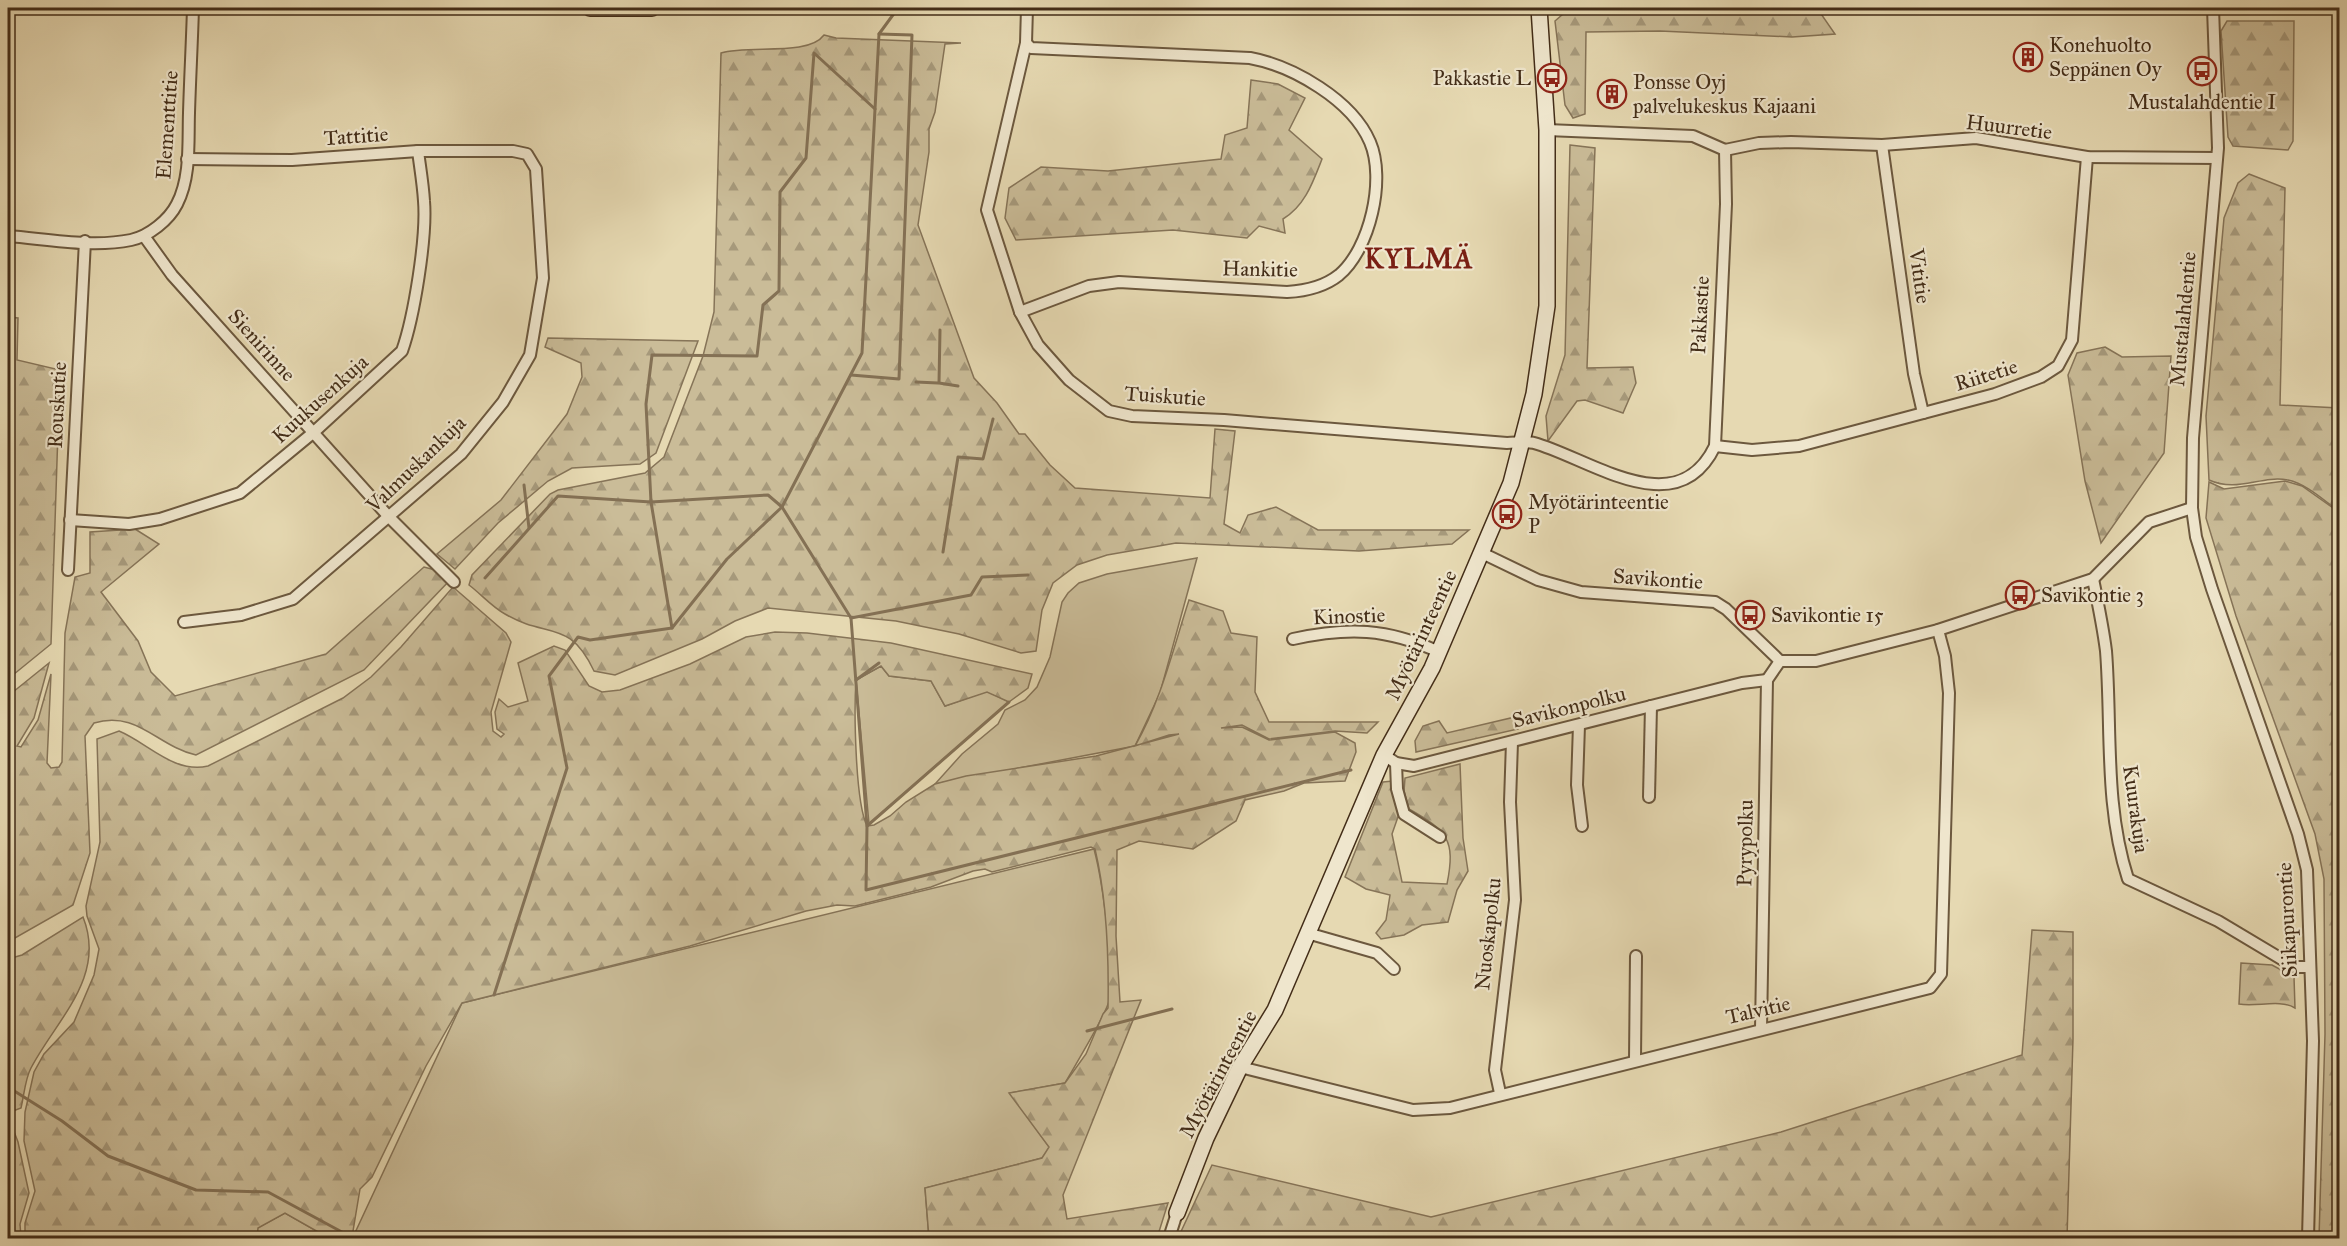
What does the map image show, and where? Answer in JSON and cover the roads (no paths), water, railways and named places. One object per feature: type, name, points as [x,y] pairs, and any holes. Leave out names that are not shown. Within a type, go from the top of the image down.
[{"type":"street","name":"Elementtitie","points":[[8,236],[85,242],[131,240],[144,236],[168,217],[177,204],[184,186],[193,8]]},
{"type":"street","points":[[590,8],[652,8]]},
{"type":"street","name":"Tuiskutie","points":[[1027,8],[1026,43],[987,210],[1020,312],[1038,345],[1092,400],[1109,411],[1132,416],[1224,420],[1522,443]]},
{"type":"street","name":"Myötärinteentie","points":[[1169,1239],[1206,1138],[1240,1067],[1275,1010],[1307,933],[1439,652],[1511,483],[1534,394],[1546,306],[1547,130],[1539,8]]},
{"type":"street","name":"Mustalahdentie","points":[[2192,508],[2193,438],[2217,158],[2213,8]]},
{"type":"street","name":"Hankitie","points":[[1020,312],[1089,286],[1119,282],[1287,292],[1303,291],[1322,285],[1339,274],[1361,243],[1375,202],[1377,172],[1370,141],[1363,128],[1345,109],[1308,80],[1273,62],[1250,58],[1031,48],[1026,43]]},
{"type":"street","points":[[1547,130],[1693,136],[1725,150]]},
{"type":"street","name":"Huurretie","points":[[1725,150],[1759,143],[1791,141],[1882,145],[1976,138],[2087,157],[2217,158]]},
{"type":"street","name":"Vititie","points":[[1882,145],[1914,374],[1923,413]]},
{"type":"street","name":"Tattitie","points":[[187,159],[292,160],[418,150],[513,151],[527,154]]},
{"type":"street","name":"Kuukusenkuja","points":[[70,519],[129,524],[160,519],[240,493],[314,432],[402,351],[409,333],[422,249],[424,202],[418,150]]},
{"type":"street","name":"Pakkastie","points":[[1714,446],[1725,204],[1725,150]]},
{"type":"street","name":"Valmuskankuja","points":[[184,622],[241,615],[293,599],[461,454],[503,402],[530,355],[543,278],[537,169],[527,154]]},
{"type":"street","name":"Riitetie","points":[[1714,446],[1752,450],[1789,448],[2028,383],[2058,366],[2072,340],[2087,157]]},
{"type":"street","name":"Sienirinne","points":[[144,236],[172,275],[389,518],[454,582]]},
{"type":"street","name":"Rouskutie","points":[[68,570],[85,242]]},
{"type":"street","points":[[1522,443],[1532,442],[1622,479],[1645,484],[1668,483],[1689,476],[1703,464],[1714,446]]},
{"type":"street","points":[[1767,680],[1780,661],[1816,661],[1938,630],[2093,579],[2149,522],[2192,508]]},
{"type":"street","name":"Siikapurontie","points":[[2192,508],[2196,537],[2212,589],[2298,834],[2307,870],[2313,1041],[2308,1239]]},
{"type":"street","name":"Savikontie","points":[[1482,553],[1538,580],[1581,592],[1715,602],[1726,609],[1780,661]]},
{"type":"street","name":"Kuurakuja","points":[[2093,579],[2106,651],[2114,816],[2119,851],[2128,879],[2218,921],[2249,942],[2295,967],[2309,967]]},
{"type":"street","name":"Talvitie","points":[[1240,1067],[1413,1110],[1450,1108],[1500,1093],[1930,988],[1936,984],[1941,974],[1949,684],[1938,630]]},
{"type":"street","name":"Kinostie","points":[[1293,639],[1334,632],[1392,633],[1439,652]]},
{"type":"street","name":"Pyrypolku","points":[[1761,1029],[1767,680]]},
{"type":"street","name":"Savikonpolku","points":[[1390,759],[1414,766],[1742,683],[1767,680]]},
{"type":"street","points":[[1649,797],[1651,706]]},
{"type":"street","points":[[1579,725],[1577,785],[1582,826]]},
{"type":"street","name":"Nuoskapolku","points":[[1500,1093],[1495,1070],[1516,884],[1510,802],[1512,742]]},
{"type":"street","points":[[1390,759],[1404,814],[1440,837]]},
{"type":"street","points":[[1307,933],[1377,953],[1394,969]]},
{"type":"street","points":[[1635,1060],[1636,956]]},
{"type":"waterway","points":[[494,995],[567,768],[549,676],[578,637],[590,640],[672,628],[727,559],[782,507],[862,353],[879,34],[898,8]]},
{"type":"waterway","points":[[851,375],[899,379],[912,35],[879,34]]},
{"type":"waterway","points":[[672,628],[651,502],[646,404],[652,355],[757,356],[763,305],[779,291],[780,192],[806,158],[814,53],[875,109]]},
{"type":"waterway","points":[[940,330],[939,383],[958,386]]},
{"type":"waterway","points":[[916,382],[938,383]]},
{"type":"waterway","points":[[943,552],[958,457],[983,459],[993,419]]},
{"type":"waterway","points":[[524,485],[529,528]]},
{"type":"waterway","points":[[485,578],[558,496],[651,502],[768,495],[782,507],[851,618],[971,595],[982,577],[1028,575]]},
{"type":"waterway","points":[[851,618],[867,826],[1009,702]]},
{"type":"waterway","points":[[856,680],[879,663]]},
{"type":"waterway","points":[[867,826],[866,890],[1351,770]]},
{"type":"waterway","points":[[1087,1031],[1172,1009]]},
{"type":"waterway","points":[[8,1087],[62,1121],[108,1156],[196,1190],[268,1192],[353,1238]]},
{"type":"place","name":"Konehuolto Seppänen Oy","points":[[2028,57]]},
{"type":"place","name":"Mustalahdentie I","points":[[2202,71]]},
{"type":"place","name":"Pakkastie L","points":[[1552,78]]},
{"type":"place","name":"Ponsse Oyj palvelukeskus Kajaani","points":[[1612,94]]},
{"type":"place","name":"Myötärinteentie P","points":[[1507,514]]},
{"type":"place","name":"Savikontie 3","points":[[2020,595]]},
{"type":"place","name":"Savikontie 15","points":[[1750,615]]},
{"type":"district","name":"KYLMÄ","points":[[1419,259]]}]
